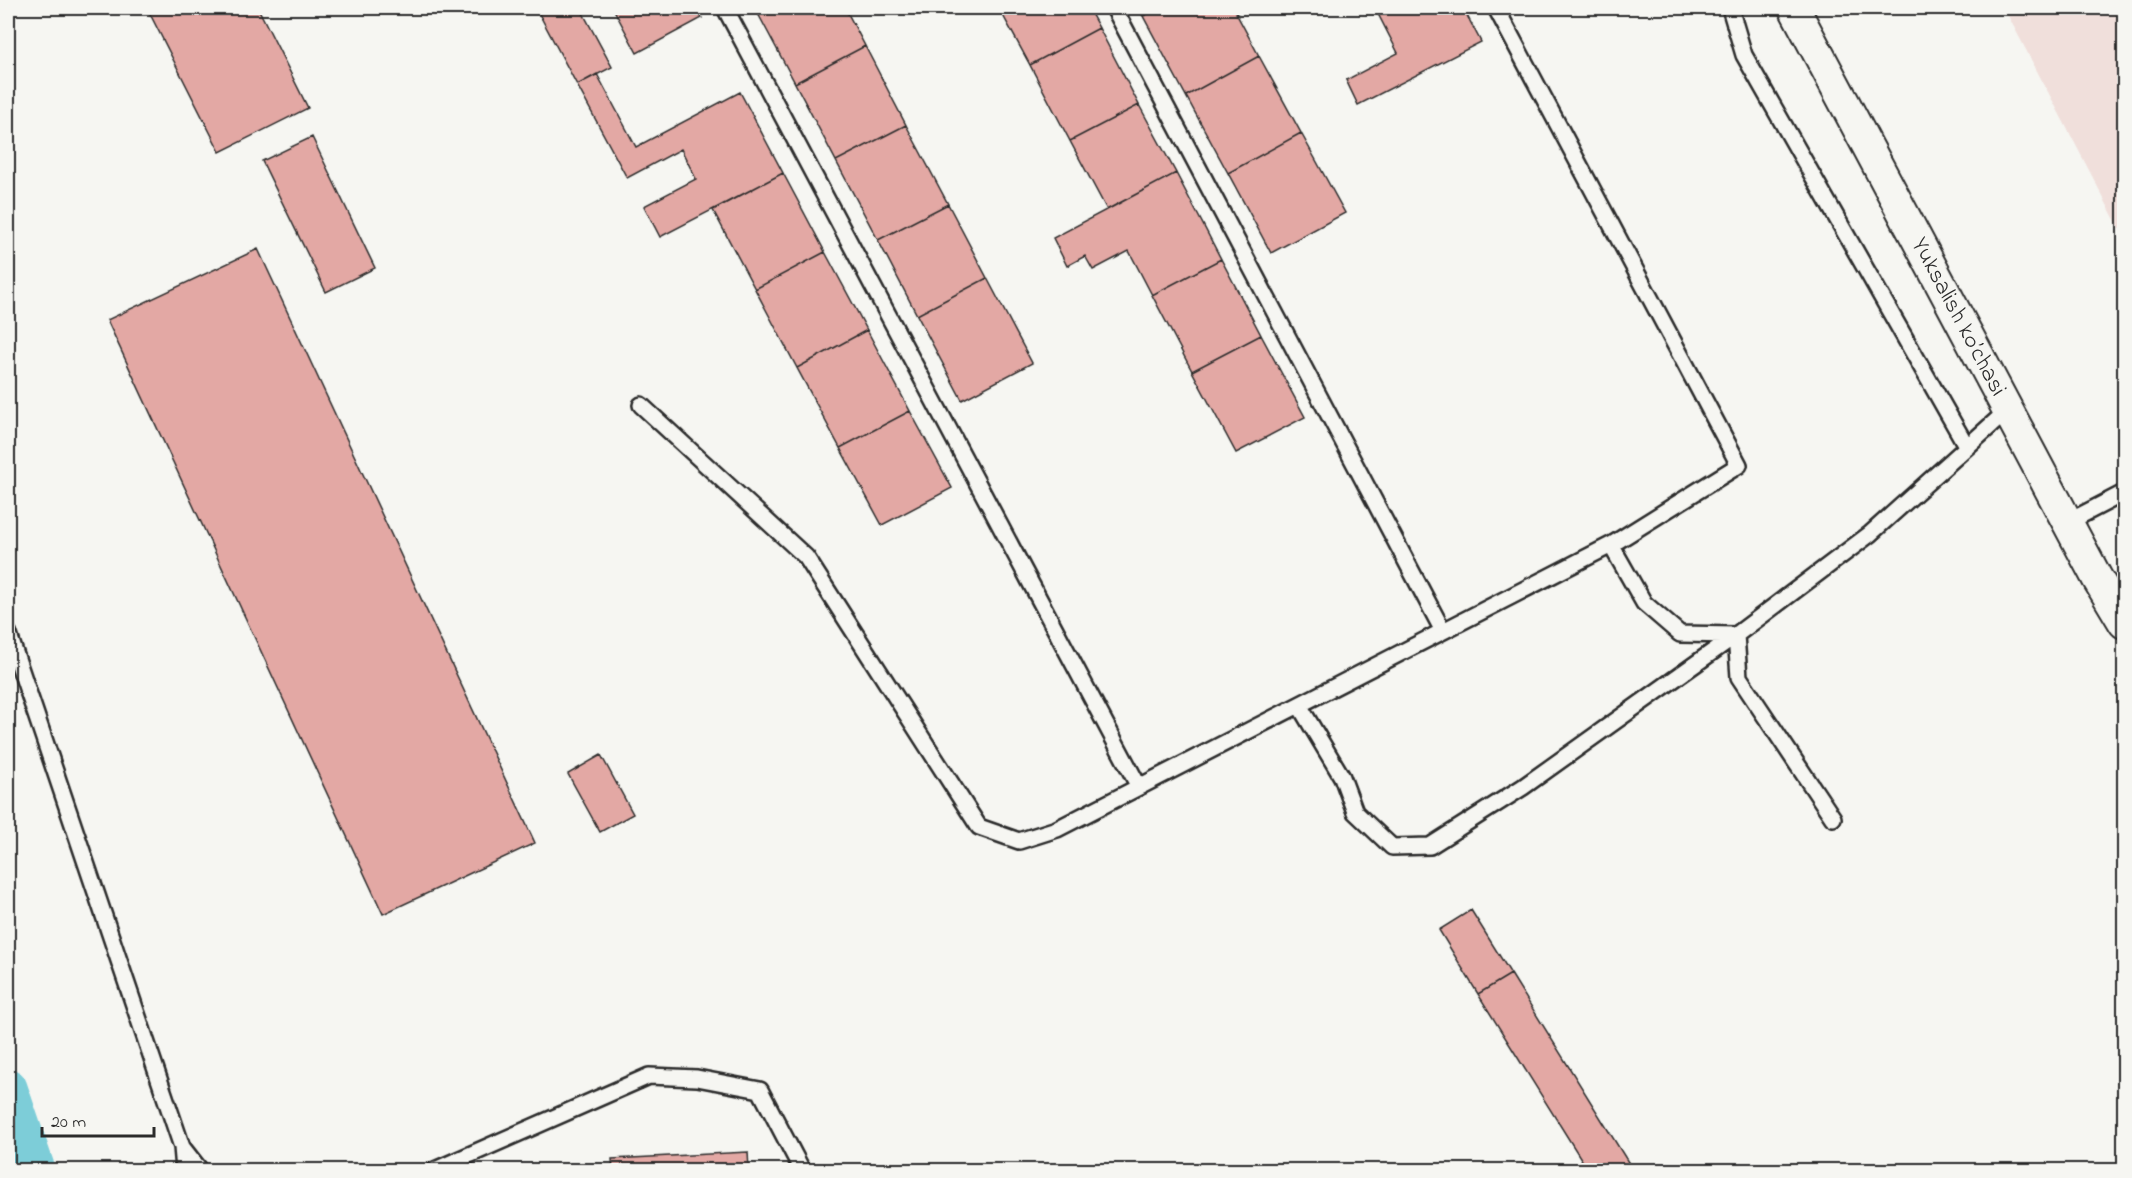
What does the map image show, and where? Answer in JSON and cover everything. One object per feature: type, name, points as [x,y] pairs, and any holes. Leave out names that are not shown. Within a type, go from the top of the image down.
[{"type":"street","name":"Yuksalish ko’chasi","points":[[1794,8],[2097,578],[2124,623]]},
{"type":"lane","points":[[725,8],[1139,787]]},
{"type":"lane","points":[[1114,8],[1443,631]]},
{"type":"lane","points":[[641,405],[806,557],[979,827],[1019,841],[1057,829],[1611,545],[1739,465],[1496,8]]},
{"type":"lane","points":[[1730,8],[1744,55],[1967,447]]},
{"type":"lane","points":[[1299,705],[1342,777],[1355,812],[1392,847],[1430,846],[1523,787],[1736,635],[1870,534],[2008,410]]},
{"type":"lane","points":[[2068,522],[2124,493]]},
{"type":"lane","points":[[1611,545],[1644,603],[1680,634],[1736,635]]},
{"type":"lane","points":[[8,632],[182,1147],[184,1170]]},
{"type":"lane","points":[[1736,635],[1739,677],[1833,818]]},
{"type":"lane","points":[[435,1170],[649,1076],[697,1078],[760,1090],[802,1170]]},
{"type":"lane","points":[[182,1147],[200,1170]]},
{"type":"shaded area","points":[[2004,8],[2124,8],[2124,237]]},
{"type":"building","points":[[147,8],[258,8],[308,108],[220,152]]},
{"type":"building","points":[[536,8],[592,8],[583,13],[612,67],[577,85]]},
{"type":"building","points":[[613,8],[696,8],[702,18],[637,53]]},
{"type":"building","points":[[755,8],[845,8],[865,46],[795,83]]},
{"type":"building","points":[[999,8],[1088,8],[1099,28],[1030,65]]},
{"type":"building","points":[[1138,8],[1160,8],[1143,16]]},
{"type":"building","points":[[1160,8],[1245,8],[1236,13],[1259,56],[1186,96],[1143,16]]},
{"type":"building","points":[[1375,8],[1463,8],[1481,42],[1358,105],[1346,80],[1398,53]]},
{"type":"building","points":[[1099,28],[1139,105],[1070,141],[1030,65]]},
{"type":"building","points":[[865,46],[906,125],[836,161],[795,83]]},
{"type":"building","points":[[1259,56],[1301,133],[1228,173],[1186,96]]},
{"type":"building","points":[[597,74],[636,147],[740,92],[783,173],[660,237],[644,206],[696,179],[681,149],[627,178],[577,85]]},
{"type":"building","points":[[1139,105],[1176,173],[1107,210],[1070,141]]},
{"type":"building","points":[[906,125],[948,204],[878,240],[836,161]]},
{"type":"building","points":[[1301,133],[1345,213],[1271,253],[1228,173]]},
{"type":"building","points":[[312,137],[375,268],[326,292],[262,161]]},
{"type":"building","points":[[783,173],[825,252],[755,289],[713,210]]},
{"type":"building","points":[[1176,173],[1221,259],[1152,295],[1129,251],[1093,270],[1085,256],[1067,266],[1053,238]]},
{"type":"building","points":[[948,204],[987,278],[917,315],[878,240]]},
{"type":"building","points":[[258,249],[535,843],[383,914],[107,320]]},
{"type":"building","points":[[825,252],[867,330],[797,368],[755,289]]},
{"type":"building","points":[[1221,259],[1261,335],[1192,371],[1152,295]]},
{"type":"building","points":[[987,278],[1032,363],[962,400],[917,315]]},
{"type":"building","points":[[867,330],[910,411],[840,448],[797,368]]},
{"type":"building","points":[[1261,335],[1305,417],[1236,453],[1192,371]]},
{"type":"building","points":[[910,411],[952,488],[882,525],[840,448]]},
{"type":"building","points":[[601,755],[633,814],[600,832],[568,774]]},
{"type":"building","points":[[1471,910],[1511,974],[1478,994],[1439,930]]},
{"type":"building","points":[[1511,974],[1633,1170],[1588,1170],[1478,994]]},
{"type":"building","points":[[748,1152],[749,1170],[613,1170],[612,1159]]},
{"type":"waterway","points":[[8,1088],[36,1170]]}]
